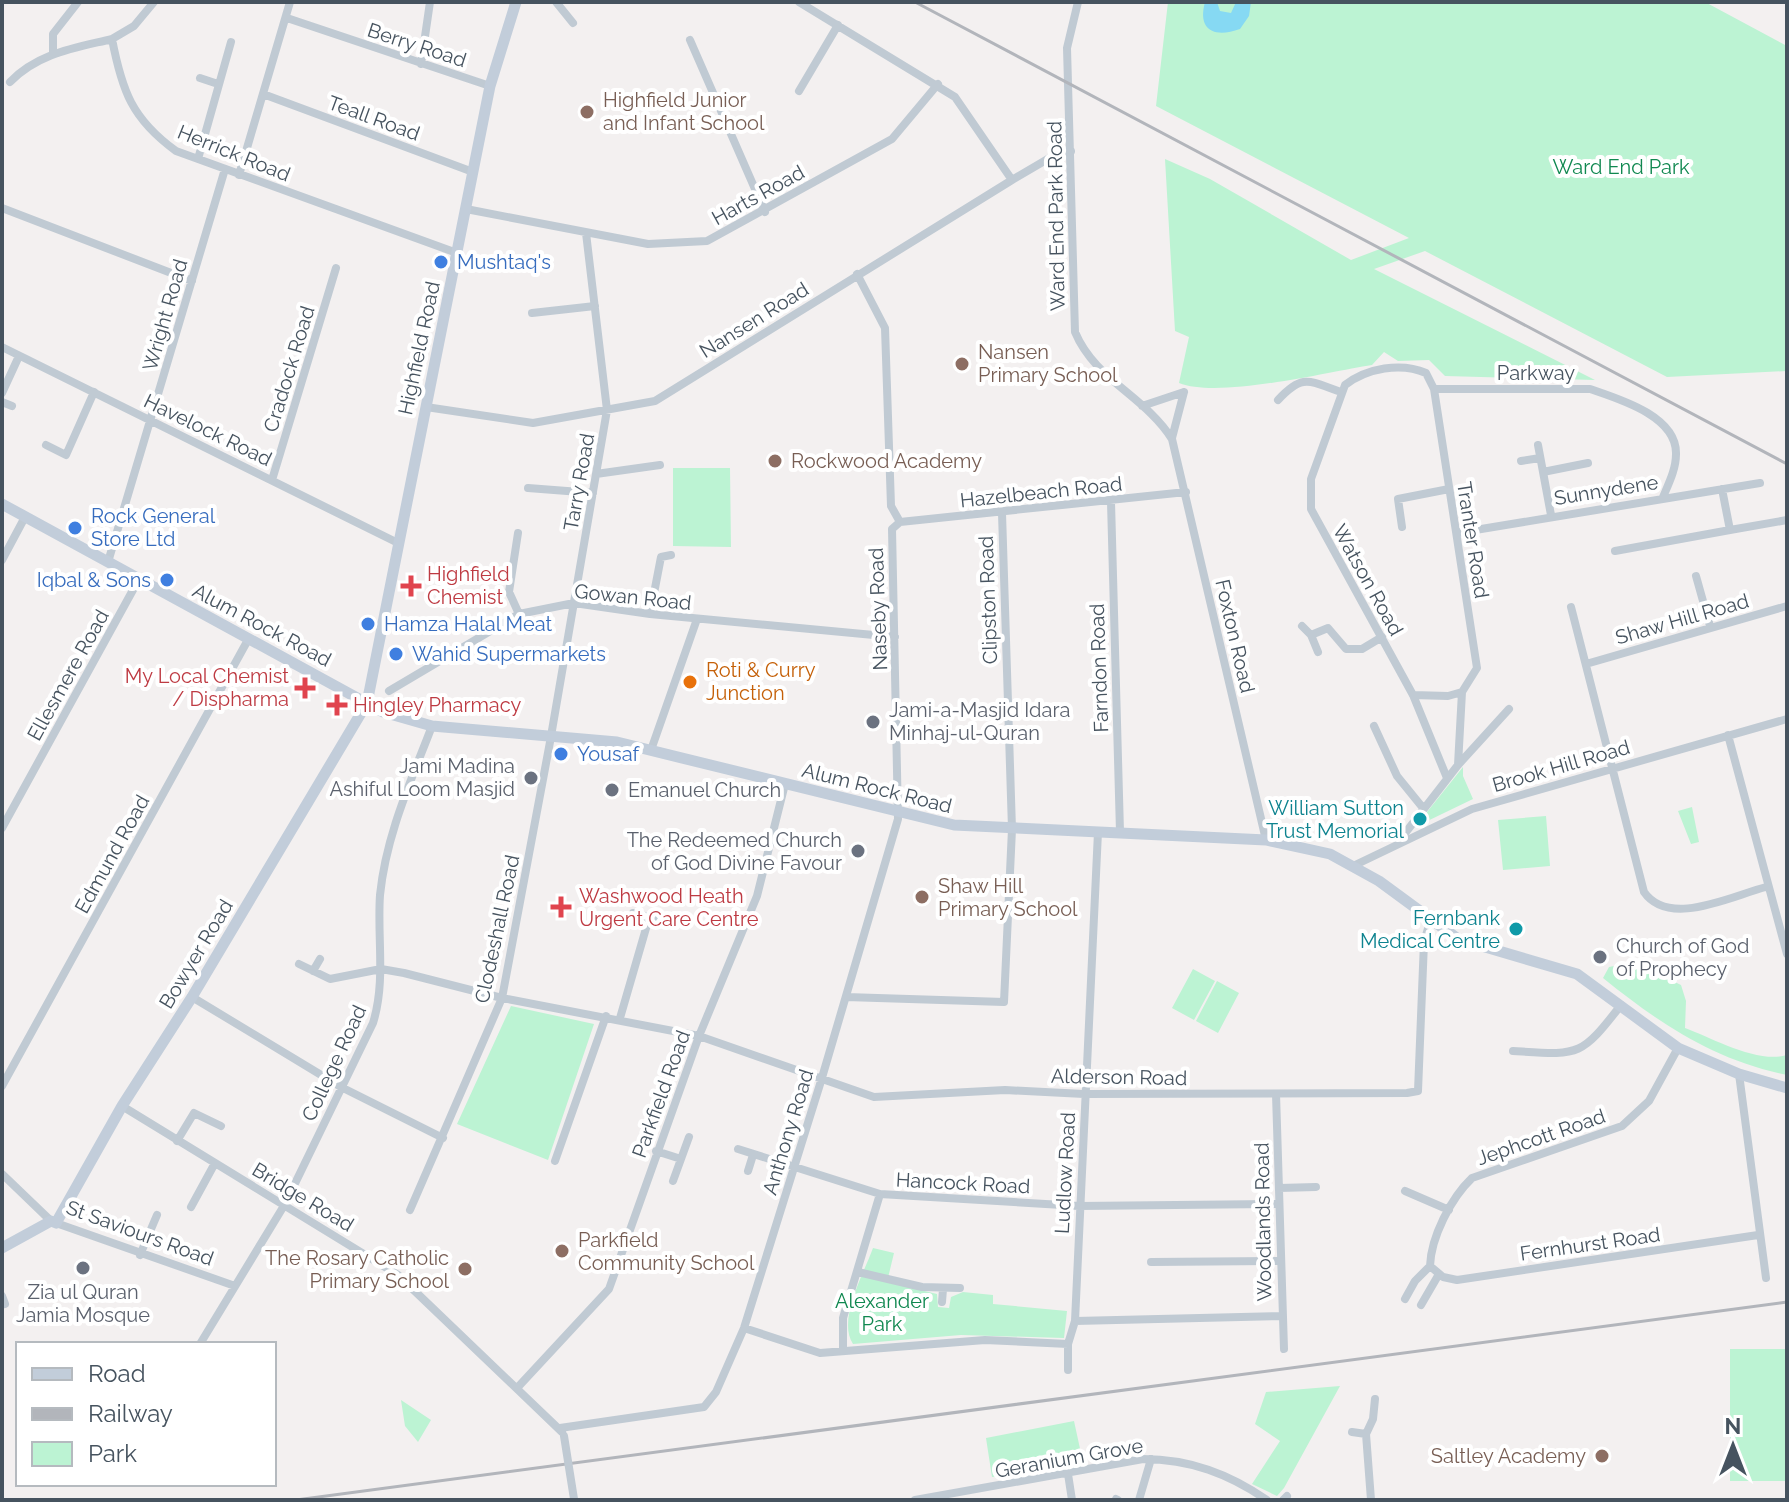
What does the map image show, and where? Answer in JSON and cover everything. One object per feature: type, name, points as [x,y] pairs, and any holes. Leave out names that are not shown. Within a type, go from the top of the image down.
[{"type":"street","points":[[53,53],[53,34],[78,2]]},
{"type":"street","points":[[10,82],[25,67],[53,53],[112,39],[134,26],[154,2]]},
{"type":"street","points":[[239,175],[290,2]]},
{"type":"street","points":[[421,64],[430,2]]},
{"type":"street","name":"Highfield Road","points":[[367,703],[490,86],[516,2]]},
{"type":"street","points":[[556,2],[573,23]]},
{"type":"street","points":[[799,2],[938,84],[962,106],[1012,180]]},
{"type":"street","name":"Ward End Park Road","points":[[1078,2],[1067,48],[1075,332],[1095,367],[1162,423],[1172,439]]},
{"type":"street","name":"Berry Road","points":[[287,18],[490,86]]},
{"type":"street","points":[[799,91],[838,25]]},
{"type":"street","name":"Herrick Road","points":[[112,39],[122,89],[143,123],[176,151],[457,253]]},
{"type":"street","points":[[690,40],[765,212]]},
{"type":"street","points":[[198,159],[231,42]]},
{"type":"street","points":[[200,78],[218,84]]},
{"type":"street","name":"Harts Road","points":[[466,209],[648,244],[694,244],[765,212],[892,139],[938,84]]},
{"type":"street","name":"Teall Road","points":[[263,94],[473,172]]},
{"type":"street","name":"Nansen Road","points":[[426,407],[533,423],[655,401],[1012,180],[1058,153],[1071,151]]},
{"type":"street","name":"Wright Road","points":[[108,562],[225,169]]},
{"type":"street","points":[[2,208],[192,281]]},
{"type":"street","name":"Tarry Road","points":[[551,735],[607,410],[586,233]]},
{"type":"street","name":"Cradock Road","points":[[272,480],[336,268]]},
{"type":"street","name":"Naseby Road","points":[[857,274],[885,328],[891,506],[900,522],[892,529],[899,812]]},
{"type":"street","points":[[532,313],[595,306]]},
{"type":"street","name":"Havelock Road","points":[[2,347],[398,543]]},
{"type":"street","points":[[2,393],[19,356]]},
{"type":"street","points":[[1278,400],[1293,383],[1303,380],[1341,392],[1355,377],[1387,368],[1426,373],[1434,389]]},
{"type":"street","name":"Tranter Road","points":[[1434,389],[1477,668],[1462,692],[1458,765]]},
{"type":"street","name":"Parkway","points":[[1434,389],[1590,389],[1625,403],[1644,412],[1671,434],[1677,451],[1675,468],[1663,497]]},
{"type":"street","points":[[46,445],[66,455],[94,392]]},
{"type":"street","points":[[1142,406],[1184,392],[1172,439]]},
{"type":"street","name":"Watson Road","points":[[1341,392],[1308,497],[1322,532],[1413,695],[1447,778]]},
{"type":"street","points":[[2,402],[12,406]]},
{"type":"street","name":"Foxton Road","points":[[1172,439],[1266,840]]},
{"type":"street","points":[[1538,445],[1551,515]]},
{"type":"street","points":[[1521,461],[1540,458]]},
{"type":"street","points":[[1543,472],[1588,463]]},
{"type":"street","points":[[596,474],[660,465]]},
{"type":"street","name":"Sunnydene","points":[[1457,533],[1551,515],[1760,483]]},
{"type":"street","points":[[528,488],[593,493]]},
{"type":"street","points":[[1402,527],[1398,499],[1449,489]]},
{"type":"street","points":[[1722,489],[1730,530]]},
{"type":"street","name":"Hazelbeach Road","points":[[900,522],[1186,492]]},
{"type":"street","name":"Farndon Road","points":[[1111,502],[1120,832]]},
{"type":"street","name":"Alum Rock Road","points":[[2,504],[367,703],[402,719],[432,726],[551,735],[651,750],[954,825],[1266,840],[1330,854],[1379,881],[1430,922],[1458,939],[1489,951],[1577,974],[1678,1048],[1739,1074],[1787,1088]]},
{"type":"street","name":"Clipston Road","points":[[846,997],[1004,1002],[1012,829],[1002,513]]},
{"type":"street","points":[[2,560],[25,517]]},
{"type":"street","points":[[1615,551],[1787,520]]},
{"type":"street","points":[[518,533],[509,592],[519,614]]},
{"type":"street","points":[[650,614],[661,557],[671,555]]},
{"type":"street","points":[[1696,576],[1710,626]]},
{"type":"street","name":"Ellesmere Road","points":[[2,828],[139,579]]},
{"type":"street","name":"Gowan Road","points":[[389,691],[519,614],[574,603],[697,619],[895,637]]},
{"type":"street","name":"Shaw Hill Road","points":[[1586,664],[1787,606]]},
{"type":"street","points":[[1571,607],[1644,892],[1653,905],[1673,910],[1766,887]]},
{"type":"street","points":[[651,750],[697,619]]},
{"type":"street","points":[[1302,626],[1311,635],[1318,652]]},
{"type":"street","points":[[1311,635],[1328,628],[1346,649],[1354,650],[1382,637]]},
{"type":"street","name":"Edmund Road","points":[[2,1086],[249,638]]},
{"type":"street","points":[[1413,695],[1448,696],[1462,692]]},
{"type":"street","name":"Bowyer Road","points":[[53,1222],[192,997],[367,703]]},
{"type":"street","points":[[1398,842],[1447,778],[1509,709]]},
{"type":"street","name":"Brook Hill Road","points":[[1353,866],[1472,809],[1787,719]]},
{"type":"street","name":"College Road","points":[[201,1342],[285,1204],[373,1023],[380,1003],[379,922],[384,865],[401,802],[432,726]]},
{"type":"street","points":[[1374,726],[1397,776],[1423,808]]},
{"type":"street","name":"Clodeshall Road","points":[[410,1210],[502,998],[551,735]]},
{"type":"street","points":[[1728,735],[1766,887],[1787,954]]},
{"type":"street","name":"Parkfield Road","points":[[518,1387],[609,1289],[699,1036],[757,896],[785,784]]},
{"type":"street","name":"Anthony Road","points":[[562,1432],[704,1407],[716,1392],[744,1328],[821,1081],[899,812]]},
{"type":"street","name":"Ludlow Road","points":[[1068,1370],[1068,1344],[1075,1321],[1098,832]]},
{"type":"street","points":[[633,913],[676,924]]},
{"type":"street","points":[[620,1018],[649,918]]},
{"type":"street","name":"Alderson Road","points":[[381,969],[502,998],[620,1018],[699,1036],[874,1097],[1005,1090],[1084,1094],[1418,1091],[1424,942],[1430,922]]},
{"type":"street","points":[[313,971],[320,959]]},
{"type":"street","points":[[299,964],[330,979],[381,969]]},
{"type":"street","points":[[192,997],[341,1087],[443,1138]]},
{"type":"street","points":[[1513,1051],[1574,1053],[1593,1041],[1621,1005]]},
{"type":"street","points":[[555,1161],[606,1016]]},
{"type":"street","name":"Jephcott Road","points":[[1430,1266],[1431,1254],[1449,1210],[1459,1190],[1472,1178],[1622,1126],[1638,1115],[1649,1101],[1678,1048]]},
{"type":"street","points":[[1739,1074],[1766,1278]]},
{"type":"street","name":"Woodlands Road","points":[[1276,1094],[1284,1349]]},
{"type":"street","name":"Bridge Road","points":[[122,1106],[398,1275],[562,1432]]},
{"type":"street","points":[[177,1141],[194,1113],[221,1126]]},
{"type":"street","points":[[673,1181],[689,1137]]},
{"type":"street","name":"Hancock Road","points":[[738,1149],[880,1194],[1079,1206],[1279,1204]]},
{"type":"street","points":[[656,1151],[681,1159]]},
{"type":"street","points":[[748,1171],[753,1155]]},
{"type":"street","points":[[191,1207],[215,1163]]},
{"type":"street","name":"St Saviours Road","points":[[2,1174],[53,1222],[235,1286]]},
{"type":"street","points":[[1279,1188],[1316,1187]]},
{"type":"street","points":[[1405,1191],[1449,1210]]},
{"type":"street","points":[[843,1351],[843,1318],[880,1194]]},
{"type":"street","points":[[140,1255],[157,1215]]},
{"type":"street","points":[[2,1248],[53,1222]]},
{"type":"street","name":"Fernhurst Road","points":[[1439,1274],[1457,1280],[1758,1235]]},
{"type":"street","points":[[1151,1262],[1280,1261]]},
{"type":"street","points":[[1405,1299],[1415,1281],[1430,1266],[1439,1274],[1421,1305]]},
{"type":"street","points":[[858,1272],[943,1289],[960,1288]]},
{"type":"street","points":[[942,1302],[943,1289]]},
{"type":"street","points":[[1075,1321],[1282,1316]]},
{"type":"street","points":[[744,1328],[820,1353],[985,1340],[1068,1344]]},
{"type":"street","points":[[1371,1500],[1366,1434],[1373,1419],[1375,1399]]},
{"type":"street","points":[[562,1432],[574,1500]]},
{"type":"street","points":[[1352,1432],[1366,1434]]},
{"type":"street","points":[[1139,1500],[1151,1459]]},
{"type":"street","name":"Geranium Grove","points":[[915,1500],[1151,1459],[1181,1461],[1214,1470],[1248,1486],[1267,1500]]},
{"type":"street","points":[[1068,1474],[1072,1500]]},
{"type":"street","points":[[963,1492],[971,1500]]},
{"type":"green space","name":"Ward End Park","points":[[1168,2],[1705,2],[1787,46],[1787,371],[1667,377],[1425,251],[1374,269],[1595,380],[1445,376],[1429,360],[1398,361],[1384,352],[1372,365],[1274,383],[1220,388],[1179,383],[1189,337],[1175,331],[1165,159],[1210,179],[1351,260],[1409,238],[1156,106]]},
{"type":"green space","points":[[673,468],[730,468],[731,547],[673,546]]},
{"type":"green space","points":[[1463,767],[1463,776],[1473,799],[1415,827]]},
{"type":"green space","points":[[1692,807],[1699,842],[1691,844],[1678,811]]},
{"type":"green space","points":[[1546,816],[1550,866],[1503,870],[1498,820]]},
{"type":"green space","points":[[1624,964],[1654,972],[1681,985],[1686,1001],[1685,1028],[1749,1053],[1775,1057],[1787,1055],[1787,1075],[1735,1060],[1667,1025],[1603,978],[1609,967]]},
{"type":"green space","points":[[1193,969],[1215,981],[1194,1020],[1172,1008]]},
{"type":"green space","points":[[1217,981],[1239,993],[1218,1033],[1196,1021]]},
{"type":"green space","points":[[511,1006],[594,1024],[548,1160],[457,1124]]},
{"type":"green space","name":"Alexander Park","points":[[873,1248],[894,1253],[887,1282],[937,1294],[938,1307],[949,1308],[951,1297],[963,1292],[993,1295],[993,1304],[1067,1311],[1064,1338],[961,1335],[853,1344],[849,1334],[850,1310]]},
{"type":"green space","points":[[1730,1349],[1787,1349],[1787,1481],[1730,1481]]},
{"type":"green space","points":[[1340,1386],[1277,1496],[1252,1484],[1280,1441],[1255,1424],[1266,1392]]},
{"type":"green space","points":[[401,1400],[431,1420],[418,1442],[405,1426]]},
{"type":"green space","points":[[1074,1421],[1084,1467],[1048,1472],[1037,1460],[1029,1473],[992,1477],[986,1438]]},
{"type":"water","points":[[1205,2],[1217,2],[1220,11],[1231,13],[1236,2],[1251,2],[1249,16],[1240,29],[1216,32],[1206,26],[1203,12]]},
{"type":"railway","points":[[915,2],[1787,464]]},
{"type":"railway","points":[[296,1500],[1787,1302]]},
{"type":"place","name":"Highfield Junior and Infant School","points":[[587,112]]},
{"type":"place","name":"Mushtaq's","points":[[441,262]]},
{"type":"place","name":"Nansen Primary School","points":[[962,364]]},
{"type":"place","name":"Rockwood Academy","points":[[775,461]]},
{"type":"place","name":"Rock General Store Ltd","points":[[75,528]]},
{"type":"place","name":"Iqbal & Sons","points":[[167,580]]},
{"type":"place","name":"Highfield Chemist","points":[[411,586]]},
{"type":"place","name":"Hamza Halal Meat","points":[[368,624]]},
{"type":"place","name":"Wahid Supermarkets","points":[[396,654]]},
{"type":"place","name":"Roti & Curry Junction","points":[[690,682]]},
{"type":"place","name":"My Local Chemist / Dispharma","points":[[305,688]]},
{"type":"place","name":"Hingley Pharmacy","points":[[337,705]]},
{"type":"place","name":"Jami-a-Masjid Idara Minhaj-ul-Quran","points":[[873,722]]},
{"type":"place","name":"Yousaf","points":[[561,754]]},
{"type":"place","name":"Jami Madina Ashiful Loom Masjid","points":[[531,778]]},
{"type":"place","name":"Emanuel Church","points":[[612,790]]},
{"type":"place","name":"William Sutton Trust Memorial","points":[[1420,819]]},
{"type":"place","name":"The Redeemed Church of God Divine Favour","points":[[858,851]]},
{"type":"place","name":"Shaw Hill Primary School","points":[[922,897]]},
{"type":"place","name":"Washwood Heath Urgent Care Centre","points":[[561,907]]},
{"type":"place","name":"Fernbank Medical Centre","points":[[1516,929]]},
{"type":"place","name":"Church of God of Prophecy","points":[[1600,957]]},
{"type":"place","name":"Parkfield Community School","points":[[562,1251]]},
{"type":"place","name":"Zia ul Quran Jamia Mosque","points":[[83,1268]]},
{"type":"place","name":"The Rosary Catholic Primary School","points":[[465,1269]]},
{"type":"place","name":"Saltley Academy","points":[[1602,1456]]}]
